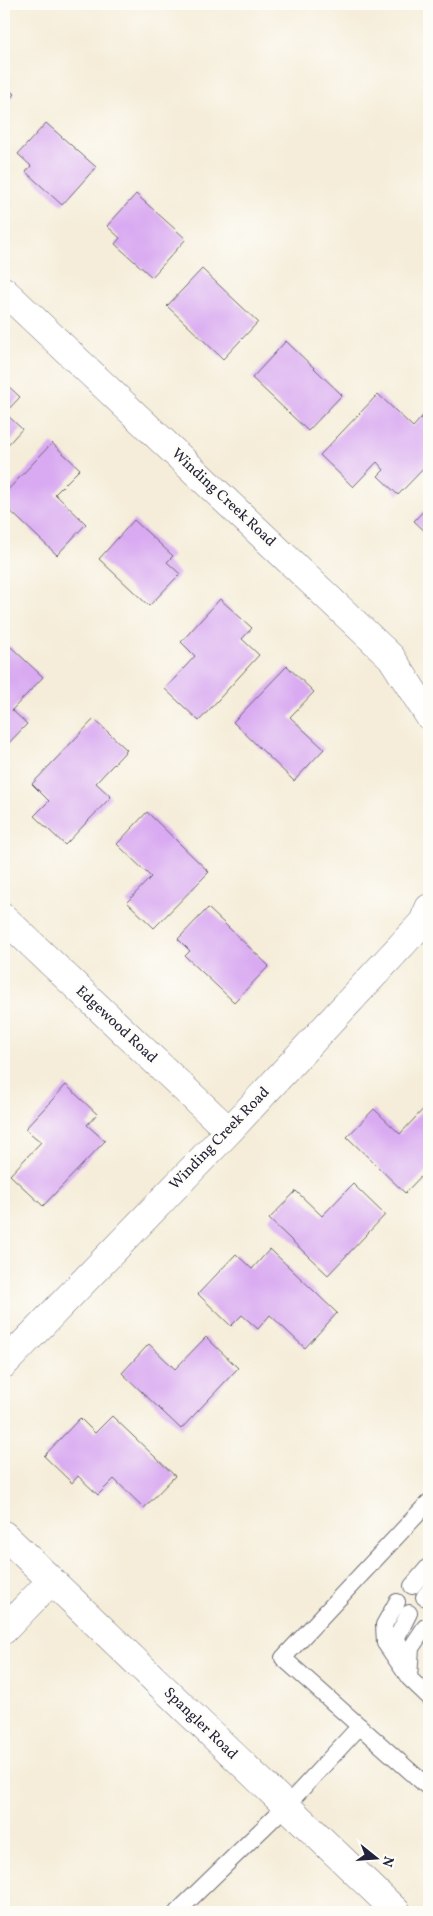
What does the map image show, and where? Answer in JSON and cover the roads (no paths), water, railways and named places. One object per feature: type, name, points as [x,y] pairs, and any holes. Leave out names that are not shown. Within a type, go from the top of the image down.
[{"type":"street","name":"Winding Creek Road","points":[[4,291],[391,657],[429,716]]},
{"type":"street","name":"Winding Creek Road","points":[[4,1364],[229,1131],[423,922],[429,908]]},
{"type":"street","name":"Edgewood Road","points":[[4,918],[229,1131]]},
{"type":"street","name":"Spangler Road","points":[[4,1536],[286,1806],[386,1909]]},
{"type":"street","points":[[4,1630],[51,1581]]},
{"type":"lane","points":[[429,1502],[283,1658],[429,1788]]},
{"type":"lane","points":[[422,1591],[429,1566]]},
{"type":"lane","points":[[403,1607],[397,1636],[408,1678],[429,1697]]},
{"type":"lane","points":[[408,1678],[411,1648],[425,1627]]},
{"type":"lane","points":[[177,1912],[286,1806],[360,1726]]}]
